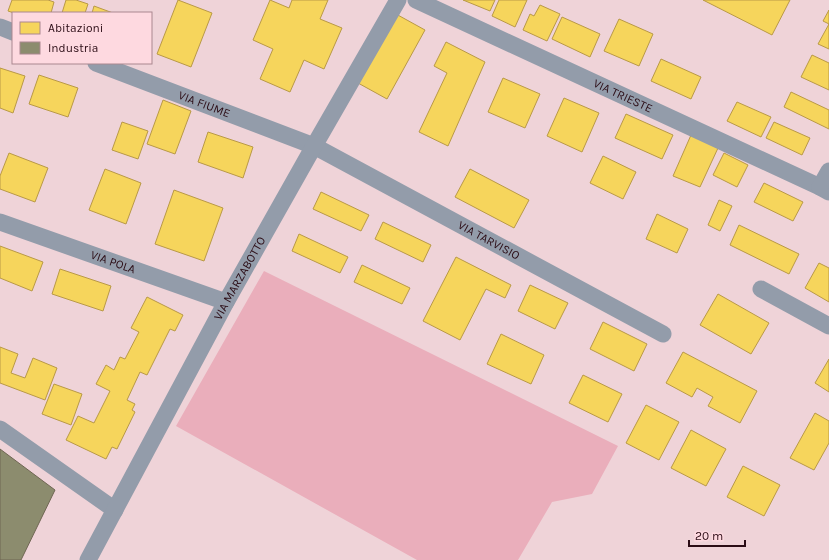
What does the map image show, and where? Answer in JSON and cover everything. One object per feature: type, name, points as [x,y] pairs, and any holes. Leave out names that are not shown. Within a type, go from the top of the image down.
[{"type":"street","name":"VIA MARZABOTTO","points":[[88,560],[226,302],[398,0]]},
{"type":"street","name":"VIA TRIESTE","points":[[416,0],[824,190]]},
{"type":"street","points":[[0,27],[12,32]]},
{"type":"street","name":"VIA FIUME","points":[[99,64],[314,146]]},
{"type":"street","name":"VIA TARVISIO","points":[[314,146],[663,334]]},
{"type":"street","points":[[824,190],[829,171]]},
{"type":"street","name":"VIA POLA","points":[[0,222],[226,302]]},
{"type":"street","points":[[761,289],[829,326]]},
{"type":"street","points":[[0,429],[115,510]]},
{"type":"shaded area","points":[[264,271],[618,446],[592,494],[552,502],[518,560],[417,560],[176,426]]},
{"type":"building: Abitazioni","points":[[12,0],[48,0],[54,2],[51,12],[12,12],[8,11]]},
{"type":"building: Abitazioni","points":[[66,0],[76,0],[88,4],[85,12],[62,12]]},
{"type":"building: Abitazioni","points":[[178,0],[212,13],[191,67],[157,54]]},
{"type":"building: Abitazioni","points":[[270,0],[289,8],[292,0],[328,0],[320,19],[342,28],[324,69],[304,60],[290,92],[260,79],[273,49],[253,40]]},
{"type":"building: Abitazioni","points":[[463,0],[495,0],[490,11]]},
{"type":"building: Abitazioni","points":[[499,0],[527,0],[515,27],[492,16]]},
{"type":"building: Abitazioni","points":[[703,0],[790,0],[772,35]]},
{"type":"building: Abitazioni","points":[[540,5],[560,14],[547,41],[523,30],[530,14],[534,16]]},
{"type":"building: Abitazioni","points":[[94,6],[110,12],[92,12]]},
{"type":"building: Abitazioni","points":[[829,10],[829,24],[823,21]]},
{"type":"building: Abitazioni","points":[[396,14],[425,30],[387,99],[358,83]]},
{"type":"building: Abitazioni","points":[[562,17],[600,34],[590,57],[552,39]]},
{"type":"building: Abitazioni","points":[[619,19],[653,34],[639,66],[604,51]]},
{"type":"building: Abitazioni","points":[[829,24],[829,49],[818,44]]},
{"type":"building: Abitazioni","points":[[446,42],[485,62],[448,146],[419,132],[447,73],[434,66]]},
{"type":"building: Abitazioni","points":[[812,55],[829,63],[829,90],[801,77]]},
{"type":"building: Abitazioni","points":[[661,59],[701,77],[691,99],[651,81]]},
{"type":"building: Abitazioni","points":[[0,68],[25,76],[13,113],[0,108]]},
{"type":"building: Abitazioni","points":[[39,75],[78,88],[68,117],[29,104]]},
{"type":"building: Abitazioni","points":[[503,78],[540,94],[525,128],[488,112]]},
{"type":"building: Abitazioni","points":[[791,92],[829,110],[829,129],[784,107]]},
{"type":"building: Abitazioni","points":[[564,98],[599,113],[582,152],[547,136]]},
{"type":"building: Abitazioni","points":[[163,100],[191,111],[175,154],[147,144]]},
{"type":"building: Abitazioni","points":[[737,102],[771,117],[761,137],[727,121]]},
{"type":"building: Abitazioni","points":[[626,114],[673,135],[662,159],[615,138]]},
{"type":"building: Abitazioni","points":[[122,122],[148,131],[138,159],[112,150]]},
{"type":"building: Abitazioni","points":[[774,122],[810,138],[802,155],[766,138]]},
{"type":"building: Abitazioni","points":[[208,132],[253,147],[243,178],[198,162]]},
{"type":"building: Abitazioni","points":[[691,135],[718,148],[700,187],[673,176]]},
{"type":"building: Abitazioni","points":[[9,153],[48,168],[35,202],[0,189],[0,176]]},
{"type":"building: Abitazioni","points":[[724,153],[748,165],[737,187],[713,175]]},
{"type":"building: Abitazioni","points":[[603,156],[636,172],[623,199],[590,183]]},
{"type":"building: Abitazioni","points":[[105,169],[141,183],[126,224],[89,210]]},
{"type":"building: Abitazioni","points":[[470,169],[529,200],[514,228],[455,197]]},
{"type":"building: Abitazioni","points":[[764,183],[803,202],[793,221],[754,202]]},
{"type":"building: Abitazioni","points":[[174,190],[223,208],[204,261],[155,244]]},
{"type":"building: Abitazioni","points":[[321,192],[369,215],[361,231],[313,209]]},
{"type":"building: Abitazioni","points":[[719,200],[732,206],[720,231],[708,225]]},
{"type":"building: Abitazioni","points":[[657,214],[688,229],[677,253],[646,239]]},
{"type":"building: Abitazioni","points":[[383,222],[431,245],[423,262],[375,239]]},
{"type":"building: Abitazioni","points":[[739,225],[799,254],[789,274],[730,245]]},
{"type":"building: Abitazioni","points":[[299,234],[348,257],[340,273],[292,251]]},
{"type":"building: Abitazioni","points":[[0,246],[43,262],[32,291],[0,278]]},
{"type":"building: Abitazioni","points":[[456,257],[511,285],[505,298],[486,289],[460,340],[423,321]]},
{"type":"building: Abitazioni","points":[[819,263],[829,268],[829,302],[805,288]]},
{"type":"building: Abitazioni","points":[[362,265],[410,288],[402,304],[354,282]]},
{"type":"building: Abitazioni","points":[[60,269],[111,286],[103,311],[52,294]]},
{"type":"building: Abitazioni","points":[[530,285],[568,303],[555,329],[518,311]]},
{"type":"building: Abitazioni","points":[[718,294],[769,323],[751,354],[700,325]]},
{"type":"building: Abitazioni","points":[[147,297],[183,315],[175,331],[170,329],[147,375],[140,372],[127,400],[135,404],[132,410],[135,412],[117,449],[112,447],[106,459],[66,440],[78,416],[94,423],[110,391],[96,384],[106,365],[114,370],[120,357],[125,359],[139,332],[131,328]]},
{"type":"building: Abitazioni","points":[[603,322],[647,344],[634,371],[590,349]]},
{"type":"building: Abitazioni","points":[[501,334],[544,355],[531,384],[487,364]]},
{"type":"building: Abitazioni","points":[[0,347],[18,354],[11,373],[25,378],[33,358],[57,368],[45,400],[0,383]]},
{"type":"building: Abitazioni","points":[[683,352],[757,391],[740,423],[708,406],[713,397],[697,388],[692,397],[666,383]]},
{"type":"building: Abitazioni","points":[[829,359],[829,392],[815,383]]},
{"type":"building: Abitazioni","points":[[583,375],[622,394],[608,422],[569,403]]},
{"type":"building: Abitazioni","points":[[54,384],[82,394],[71,425],[42,414]]},
{"type":"building: Abitazioni","points":[[646,405],[679,422],[659,460],[626,443]]},
{"type":"building: Abitazioni","points":[[815,413],[829,421],[829,443],[814,470],[790,458]]},
{"type":"building: Abitazioni","points":[[691,430],[726,449],[706,486],[671,468]]},
{"type":"building: Abitazioni","points":[[743,466],[780,485],[764,516],[727,497]]},
{"type":"building: Industria","points":[[0,449],[55,490],[21,560],[0,560]]}]
